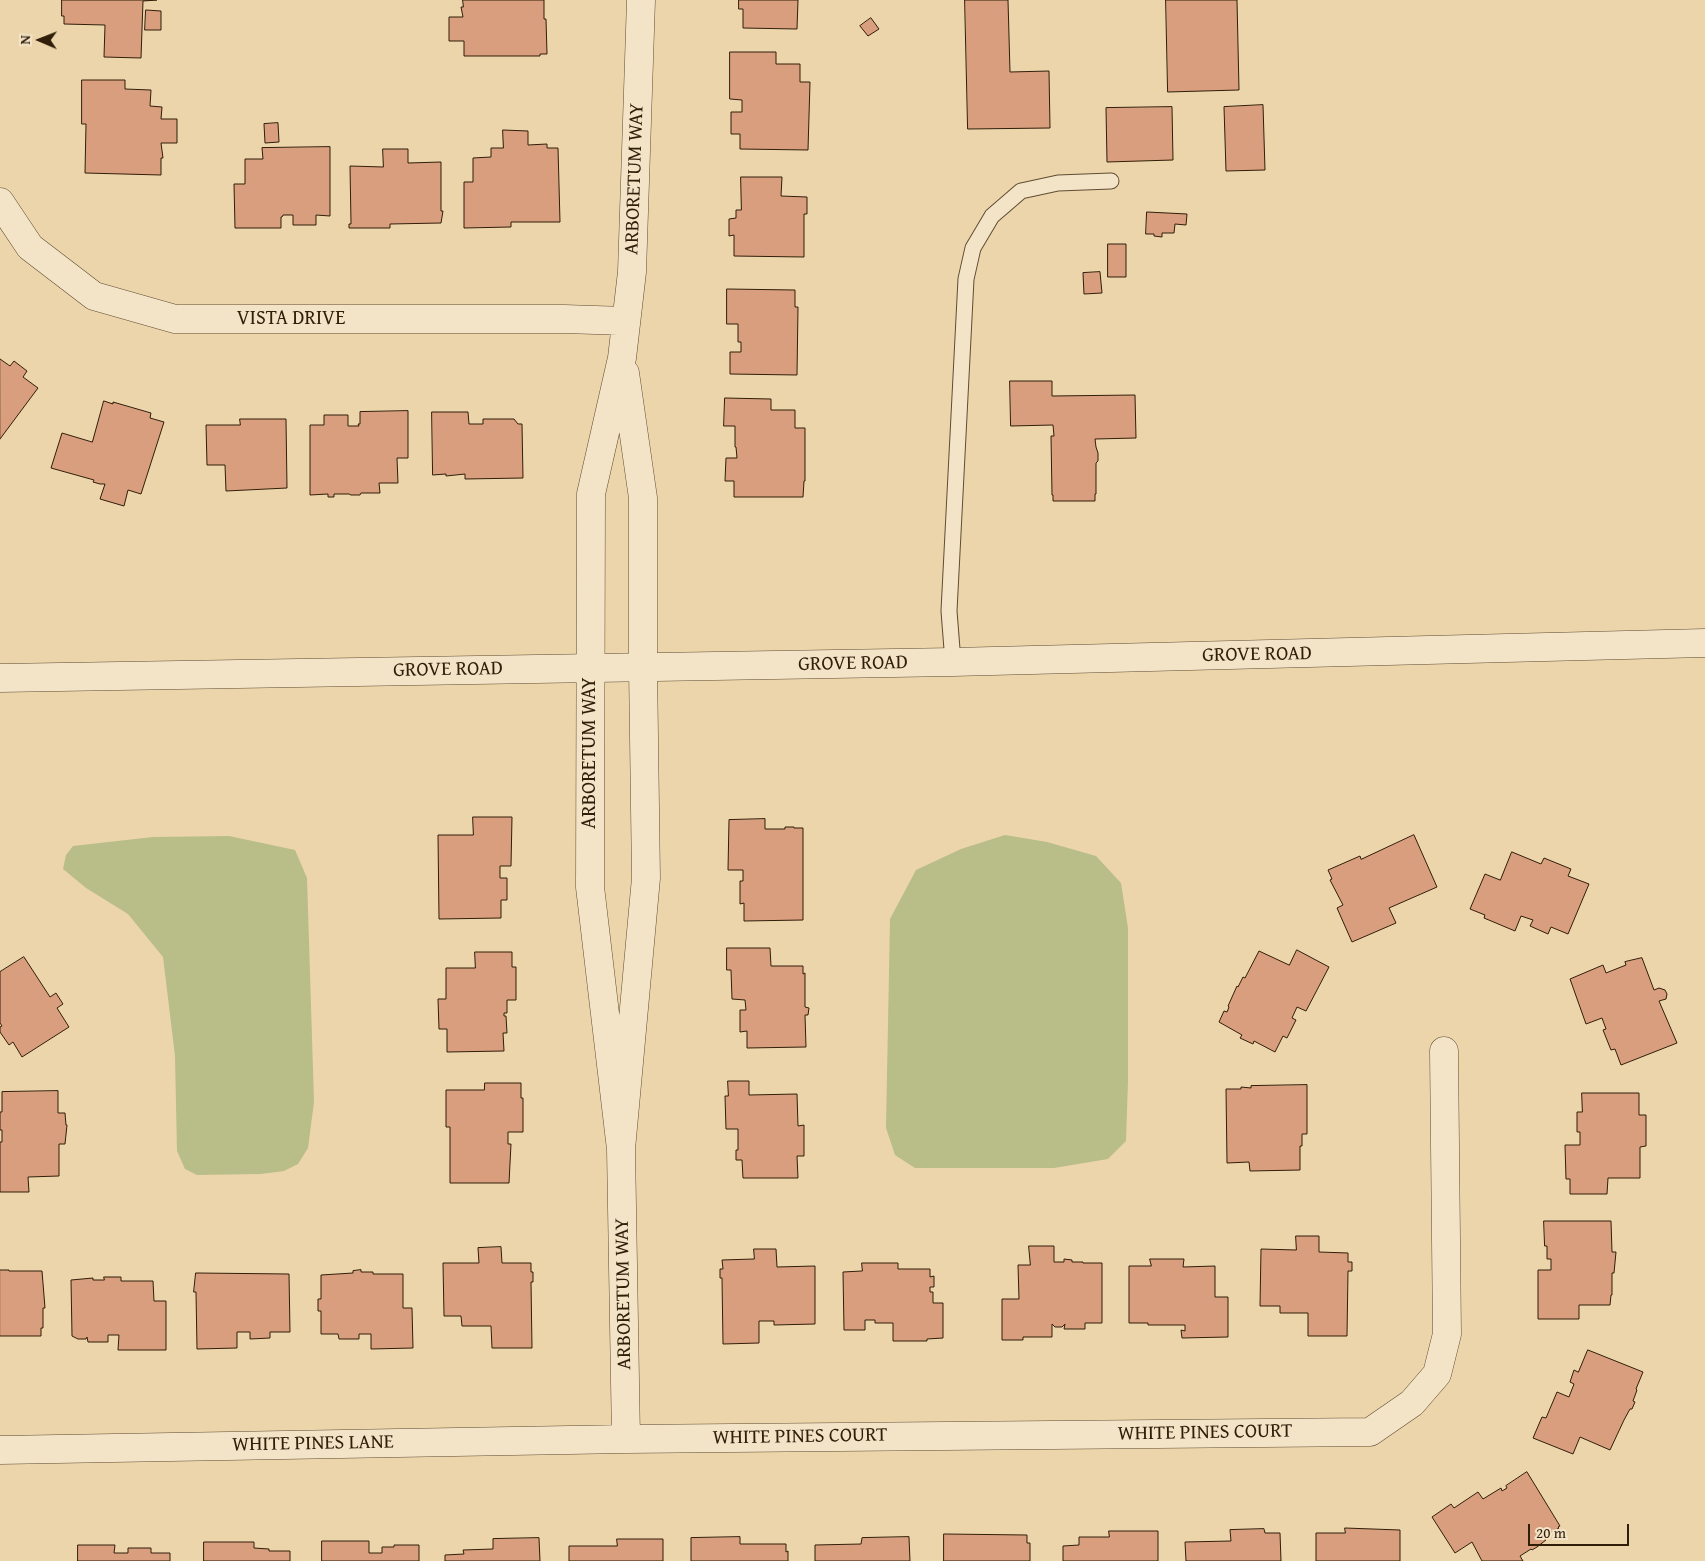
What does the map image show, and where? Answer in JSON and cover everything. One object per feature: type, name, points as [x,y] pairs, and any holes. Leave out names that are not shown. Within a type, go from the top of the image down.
[{"type":"street","name":"ARBORETUM WAY","points":[[622,1149],[590,887],[591,494],[622,358],[632,272],[641,0]]},
{"type":"street","name":"VISTA DRIVE","points":[[0,202],[30,246],[94,296],[175,319],[564,319],[626,321]]},
{"type":"street","name":"ARBORETUM WAY","points":[[622,358],[643,498],[646,878],[622,1149],[626,1439]]},
{"type":"street","name":"GROVE ROAD","points":[[0,678],[953,662],[1705,643]]},
{"type":"street","name":"WHITE PINES COURT","points":[[626,1439],[1370,1432],[1412,1403],[1437,1374],[1446,1334],[1444,1051]]},
{"type":"street","name":"WHITE PINES LANE","points":[[0,1450],[626,1439]]},
{"type":"lane","points":[[953,662],[949,611],[966,279],[973,248],[992,216],[1022,191],[1058,183],[1111,181]]},
{"type":"green space","points":[[1005,835],[1047,842],[1096,856],[1121,883],[1128,928],[1126,1141],[1108,1159],[1054,1168],[915,1168],[895,1155],[886,1128],[890,919],[916,870],[961,849]]},
{"type":"green space","points":[[229,836],[295,850],[307,878],[314,1102],[308,1148],[298,1164],[284,1171],[261,1174],[197,1175],[185,1169],[177,1151],[175,1056],[163,957],[128,914],[86,888],[63,869],[66,855],[73,846],[153,837]]},
{"type":"building","points":[[62,0],[157,0],[143,1],[141,58],[104,57],[105,25],[64,24]]},
{"type":"building","points":[[463,0],[544,0],[547,54],[540,54],[540,56],[464,56],[464,41],[449,41],[449,17],[463,17],[461,7],[463,7]]},
{"type":"building","points":[[739,0],[798,0],[797,29],[743,28],[743,9],[739,9]]},
{"type":"building","points":[[965,0],[1008,0],[1010,72],[1049,71],[1050,128],[968,129]]},
{"type":"building","points":[[1166,0],[1237,0],[1239,90],[1168,92]]},
{"type":"building","points":[[146,10],[161,11],[161,30],[145,30]]},
{"type":"building","points":[[871,18],[879,29],[868,36],[860,26]]},
{"type":"building","points":[[730,52],[776,52],[776,64],[800,64],[800,82],[810,82],[808,150],[740,149],[740,134],[731,134],[731,112],[742,112],[742,100],[730,99]]},
{"type":"building","points":[[82,80],[125,80],[125,89],[151,90],[150,106],[162,107],[161,119],[177,119],[177,143],[161,143],[163,158],[161,158],[161,175],[85,173],[86,124],[82,124]]},
{"type":"building","points":[[1263,105],[1265,170],[1226,171],[1224,107]]},
{"type":"building","points":[[1172,107],[1173,160],[1107,162],[1106,108]]},
{"type":"building","points":[[278,123],[279,142],[265,143],[264,124]]},
{"type":"building","points":[[503,130],[528,131],[528,145],[547,144],[547,148],[558,148],[560,222],[511,222],[511,227],[464,228],[464,182],[473,182],[473,158],[491,157],[491,148],[503,148]]},
{"type":"building","points":[[330,147],[330,216],[316,215],[316,225],[293,225],[293,215],[283,215],[281,217],[281,228],[235,228],[234,184],[245,184],[245,159],[263,159],[262,148]]},
{"type":"building","points":[[383,149],[408,149],[408,163],[441,162],[441,211],[443,211],[441,223],[390,224],[390,228],[349,228],[349,224],[351,224],[350,166],[383,167]]},
{"type":"building","points":[[741,177],[782,177],[781,196],[807,197],[807,214],[804,214],[804,257],[734,256],[734,235],[729,236],[729,219],[736,218],[736,210],[741,210]]},
{"type":"building","points":[[1147,212],[1187,214],[1186,225],[1175,224],[1174,233],[1162,233],[1162,237],[1146,234]]},
{"type":"building","points":[[1108,244],[1126,244],[1126,277],[1108,277]]},
{"type":"building","points":[[1100,272],[1102,293],[1084,294],[1083,273]]},
{"type":"building","points":[[727,289],[795,290],[795,307],[798,307],[797,375],[730,374],[730,352],[741,352],[741,342],[738,342],[738,324],[727,324]]},
{"type":"building","points":[[0,359],[10,366],[14,361],[27,371],[23,377],[38,388],[0,439]]},
{"type":"building","points":[[1010,381],[1052,381],[1052,396],[1135,395],[1136,438],[1095,439],[1098,461],[1096,463],[1095,501],[1053,501],[1051,436],[1054,436],[1053,425],[1011,426]]},
{"type":"building","points":[[725,398],[771,399],[771,410],[795,410],[795,428],[805,428],[805,481],[803,497],[734,497],[734,481],[725,481],[726,458],[737,458],[735,426],[724,426]]},
{"type":"building","points":[[104,401],[151,413],[150,418],[164,422],[141,494],[128,490],[124,506],[100,499],[105,484],[51,468],[62,433],[92,442]]},
{"type":"building","points":[[408,411],[408,458],[397,458],[398,483],[379,483],[380,493],[361,493],[360,495],[334,494],[334,497],[328,497],[328,494],[310,495],[310,425],[324,425],[324,415],[348,415],[348,426],[359,426],[360,412]]},
{"type":"building","points":[[432,412],[468,412],[469,424],[483,424],[483,419],[514,419],[518,424],[522,424],[523,478],[465,479],[465,474],[433,475]]},
{"type":"building","points":[[240,419],[286,419],[287,488],[226,491],[225,465],[207,465],[206,425],[240,425]]},
{"type":"building","points":[[473,817],[512,817],[511,866],[500,866],[500,878],[507,878],[507,900],[501,900],[501,918],[439,919],[438,835],[473,835]]},
{"type":"building","points":[[765,819],[765,829],[803,828],[803,920],[744,921],[744,903],[740,904],[740,881],[743,881],[743,870],[728,870],[729,820]]},
{"type":"building","points":[[1414,835],[1437,887],[1389,908],[1396,923],[1352,942],[1337,908],[1343,905],[1330,880],[1332,879],[1328,870],[1360,856],[1361,859]]},
{"type":"building","points":[[1512,852],[1541,864],[1544,858],[1571,869],[1568,876],[1589,884],[1568,934],[1551,927],[1548,934],[1530,926],[1533,920],[1521,916],[1515,931],[1484,918],[1485,915],[1470,909],[1485,874],[1500,880]]},
{"type":"building","points":[[727,948],[770,948],[771,966],[803,966],[803,974],[805,973],[805,1007],[809,1008],[808,1015],[805,1015],[806,1047],[747,1048],[747,1031],[740,1032],[740,1010],[746,1010],[745,1000],[732,999],[731,970],[727,970]]},
{"type":"building","points":[[1297,950],[1329,967],[1306,1011],[1297,1007],[1292,1018],[1296,1020],[1287,1038],[1283,1036],[1275,1052],[1254,1041],[1253,1044],[1240,1038],[1242,1035],[1219,1022],[1224,1011],[1227,1012],[1237,986],[1243,977],[1245,978],[1259,951],[1289,965]]},
{"type":"building","points":[[475,952],[512,952],[512,967],[516,967],[516,1000],[507,1000],[507,1013],[504,1013],[504,1016],[506,1016],[507,1033],[503,1033],[504,1051],[447,1052],[447,1029],[439,1029],[438,999],[446,999],[446,968],[475,968]]},
{"type":"building","points":[[24,957],[50,997],[56,993],[63,1004],[57,1008],[69,1027],[22,1057],[13,1042],[9,1045],[0,1032],[0,1027],[2,1026],[0,1023],[0,972]]},
{"type":"building","points":[[1642,958],[1654,990],[1659,988],[1665,990],[1667,994],[1666,999],[1659,1001],[1677,1043],[1621,1065],[1615,1049],[1611,1050],[1603,1030],[1606,1029],[1602,1018],[1586,1024],[1570,979],[1603,965],[1606,973],[1626,965],[1625,962]]},
{"type":"building","points":[[728,1081],[749,1081],[749,1095],[797,1094],[798,1126],[804,1125],[804,1156],[797,1156],[798,1178],[743,1178],[742,1160],[736,1160],[738,1129],[726,1129],[725,1096],[728,1096]]},
{"type":"building","points":[[485,1083],[521,1083],[523,1132],[508,1132],[508,1144],[511,1144],[509,1183],[450,1183],[450,1127],[446,1127],[446,1090],[484,1090]]},
{"type":"building","points":[[1307,1085],[1307,1134],[1302,1134],[1300,1170],[1250,1171],[1249,1162],[1227,1163],[1226,1089],[1251,1088],[1251,1086]]},
{"type":"building","points":[[58,1091],[58,1113],[65,1113],[67,1125],[65,1144],[59,1144],[59,1176],[28,1177],[29,1192],[0,1192],[0,1142],[2,1142],[2,1130],[0,1130],[0,1112],[2,1112],[2,1092]]},
{"type":"building","points":[[1582,1093],[1639,1093],[1639,1115],[1646,1115],[1646,1146],[1640,1147],[1640,1178],[1608,1178],[1607,1194],[1570,1194],[1570,1179],[1566,1179],[1565,1145],[1580,1145],[1580,1132],[1577,1132],[1577,1112],[1582,1112]]},
{"type":"building","points":[[1544,1221],[1611,1221],[1612,1252],[1616,1252],[1614,1273],[1612,1273],[1610,1305],[1579,1305],[1579,1319],[1538,1319],[1538,1270],[1551,1270],[1551,1259],[1547,1259],[1547,1246],[1545,1246]]},
{"type":"building","points":[[1296,1236],[1319,1236],[1319,1252],[1348,1253],[1348,1262],[1352,1262],[1352,1271],[1348,1271],[1347,1336],[1308,1336],[1308,1313],[1280,1313],[1280,1306],[1260,1306],[1261,1249],[1296,1250]]},
{"type":"building","points":[[1029,1246],[1054,1246],[1054,1262],[1064,1262],[1064,1259],[1072,1260],[1072,1262],[1102,1263],[1102,1323],[1085,1323],[1085,1329],[1064,1329],[1065,1324],[1062,1327],[1055,1327],[1052,1324],[1052,1337],[1023,1337],[1023,1340],[1002,1340],[1002,1299],[1019,1299],[1018,1265],[1030,1265]]},
{"type":"building","points":[[501,1247],[502,1263],[531,1263],[531,1272],[533,1272],[533,1282],[531,1282],[532,1348],[492,1348],[491,1326],[462,1326],[461,1316],[444,1316],[443,1263],[479,1263],[478,1248]]},
{"type":"building","points":[[754,1249],[776,1249],[777,1267],[815,1266],[815,1324],[774,1325],[774,1321],[759,1321],[759,1343],[723,1344],[722,1278],[720,1278],[720,1269],[723,1269],[722,1260],[754,1259]]},
{"type":"building","points":[[1150,1259],[1184,1259],[1183,1267],[1215,1266],[1215,1297],[1228,1297],[1228,1337],[1182,1338],[1181,1330],[1185,1331],[1185,1325],[1129,1323],[1129,1266],[1151,1266]]},
{"type":"building","points":[[862,1263],[898,1263],[898,1269],[930,1269],[930,1277],[934,1276],[934,1287],[930,1287],[930,1292],[933,1292],[933,1303],[943,1303],[943,1338],[927,1339],[927,1341],[893,1341],[893,1323],[875,1323],[875,1320],[865,1320],[865,1330],[844,1330],[843,1272],[862,1271]]},
{"type":"building","points":[[0,1270],[42,1271],[45,1308],[43,1308],[41,1336],[0,1336]]},
{"type":"building","points":[[361,1270],[361,1272],[373,1272],[373,1274],[403,1274],[403,1308],[412,1308],[413,1348],[371,1349],[371,1334],[359,1334],[359,1339],[339,1339],[338,1334],[321,1334],[321,1311],[318,1311],[318,1299],[321,1299],[321,1275],[353,1273],[353,1271]]},
{"type":"building","points":[[196,1273],[289,1274],[290,1332],[270,1332],[270,1338],[250,1339],[250,1332],[237,1332],[237,1348],[197,1349],[196,1292],[194,1292]]},
{"type":"building","points":[[104,1277],[121,1277],[121,1281],[153,1281],[154,1301],[166,1301],[166,1350],[118,1350],[119,1335],[108,1335],[108,1342],[88,1342],[87,1337],[86,1339],[78,1339],[72,1336],[71,1280],[93,1278],[93,1280],[104,1280]]},
{"type":"building","points":[[1588,1350],[1643,1372],[1636,1389],[1633,1401],[1635,1402],[1610,1450],[1580,1437],[1573,1454],[1533,1438],[1542,1417],[1546,1418],[1557,1392],[1569,1397],[1574,1384],[1570,1382],[1574,1370],[1578,1372]]},
{"type":"building","points":[[1527,1472],[1560,1526],[1559,1528],[1544,1536],[1546,1540],[1537,1547],[1520,1556],[1523,1561],[1482,1561],[1472,1542],[1455,1553],[1432,1517],[1451,1504],[1454,1508],[1478,1492],[1483,1499],[1501,1488],[1502,1491],[1507,1488],[1506,1486]]},
{"type":"building","points":[[1345,1528],[1400,1530],[1400,1561],[1316,1561],[1316,1533],[1345,1533]]},
{"type":"building","points":[[1264,1529],[1265,1533],[1280,1533],[1281,1561],[1186,1561],[1185,1542],[1231,1541],[1230,1530]]},
{"type":"building","points":[[1109,1531],[1158,1531],[1158,1561],[1063,1561],[1063,1546],[1079,1545],[1079,1537],[1109,1537]]},
{"type":"building","points":[[944,1534],[1027,1535],[1027,1543],[1030,1543],[1030,1561],[944,1561]]},
{"type":"building","points":[[740,1537],[740,1544],[786,1544],[788,1561],[691,1561],[691,1538]]},
{"type":"building","points":[[909,1537],[910,1561],[815,1561],[815,1545],[861,1544],[862,1538]]},
{"type":"building","points":[[539,1538],[540,1561],[445,1561],[445,1555],[464,1554],[463,1550],[493,1549],[493,1539]]},
{"type":"building","points":[[617,1539],[663,1539],[663,1561],[569,1561],[569,1546],[617,1546]]},
{"type":"building","points":[[322,1541],[369,1541],[369,1553],[382,1553],[382,1547],[394,1547],[394,1545],[419,1545],[419,1561],[322,1561]]},
{"type":"building","points":[[204,1542],[254,1542],[254,1548],[269,1549],[269,1551],[290,1551],[290,1561],[204,1561]]},
{"type":"building","points":[[78,1545],[115,1545],[114,1553],[128,1553],[128,1548],[151,1548],[151,1553],[170,1553],[170,1561],[78,1561]]}]
